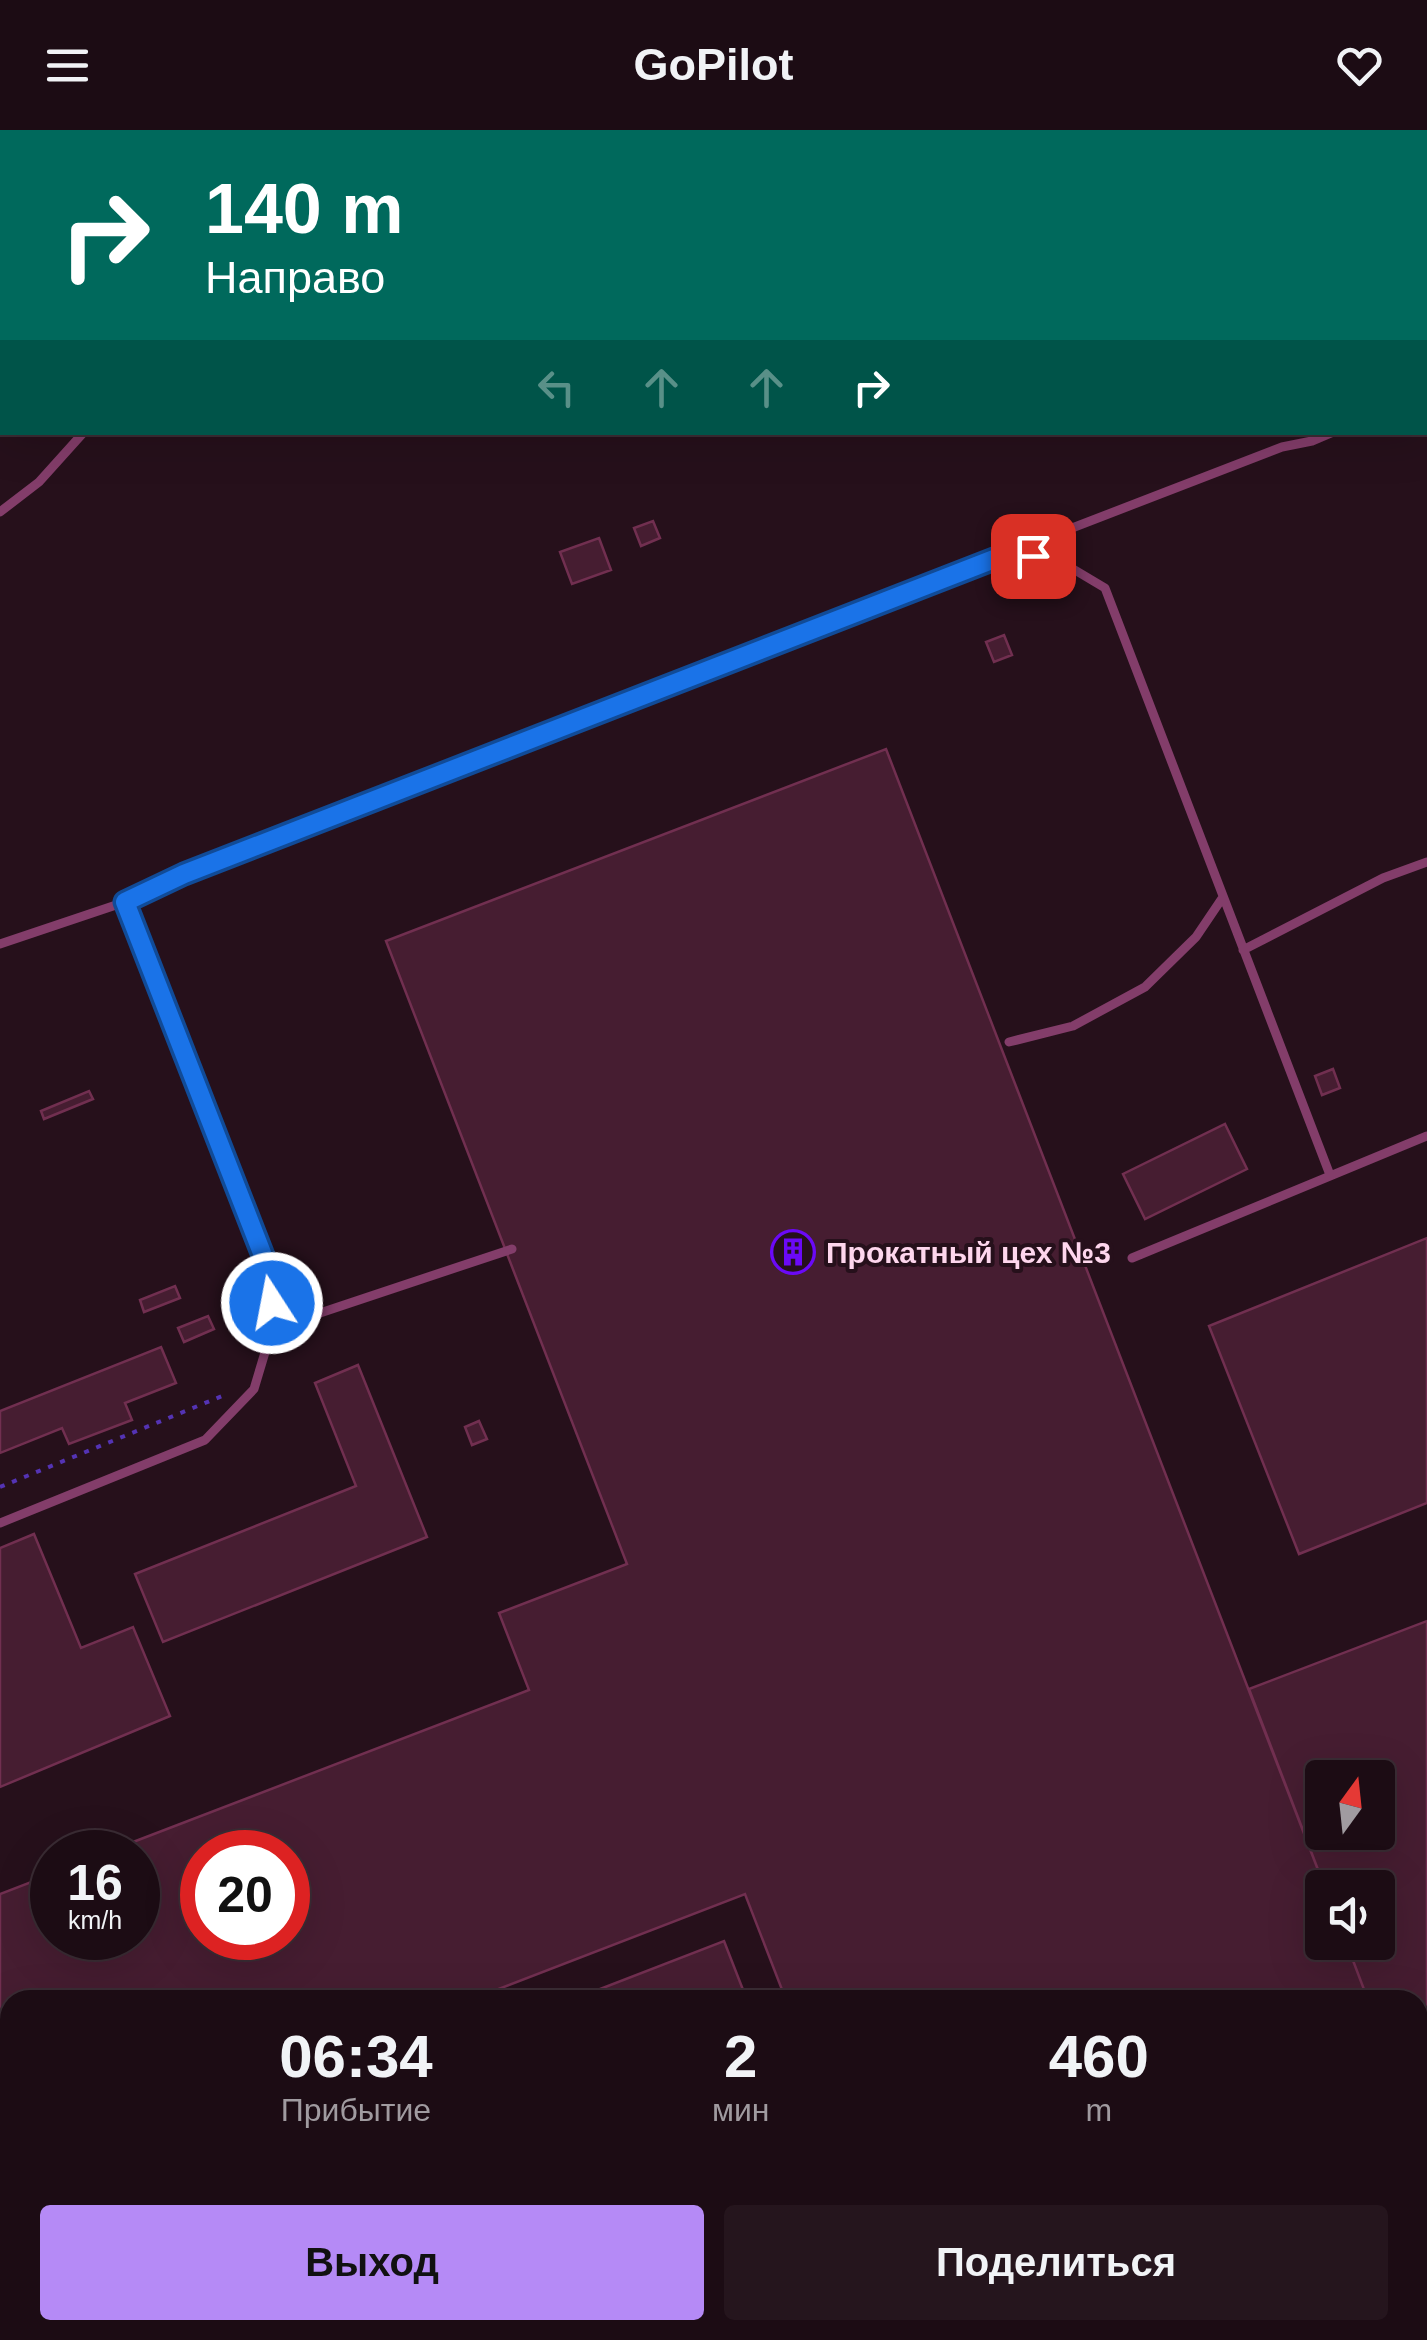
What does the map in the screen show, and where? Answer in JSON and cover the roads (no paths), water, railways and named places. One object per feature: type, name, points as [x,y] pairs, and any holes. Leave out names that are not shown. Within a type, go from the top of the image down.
[{"type":"lane","points":[[0,512],[39,482],[81,435]]},
{"type":"lane","points":[[0,944],[125,902],[184,874],[1282,447],[1327,435]]},
{"type":"lane","points":[[1007,554],[1058,560],[1105,588],[1330,1174]]},
{"type":"lane","points":[[1243,950],[1383,878],[1427,862]]},
{"type":"lane","points":[[1009,1042],[1073,1026],[1145,987],[1196,937],[1223,898]]},
{"type":"lane","points":[[0,1524],[204,1440],[254,1390],[272,1329],[271,1276],[125,902]]},
{"type":"lane","points":[[1132,1258],[1427,1136]]},
{"type":"lane","points":[[272,1329],[512,1250]]},
{"type":"place","name":"Прокатный цех №3","points":[[793,1252]]}]
